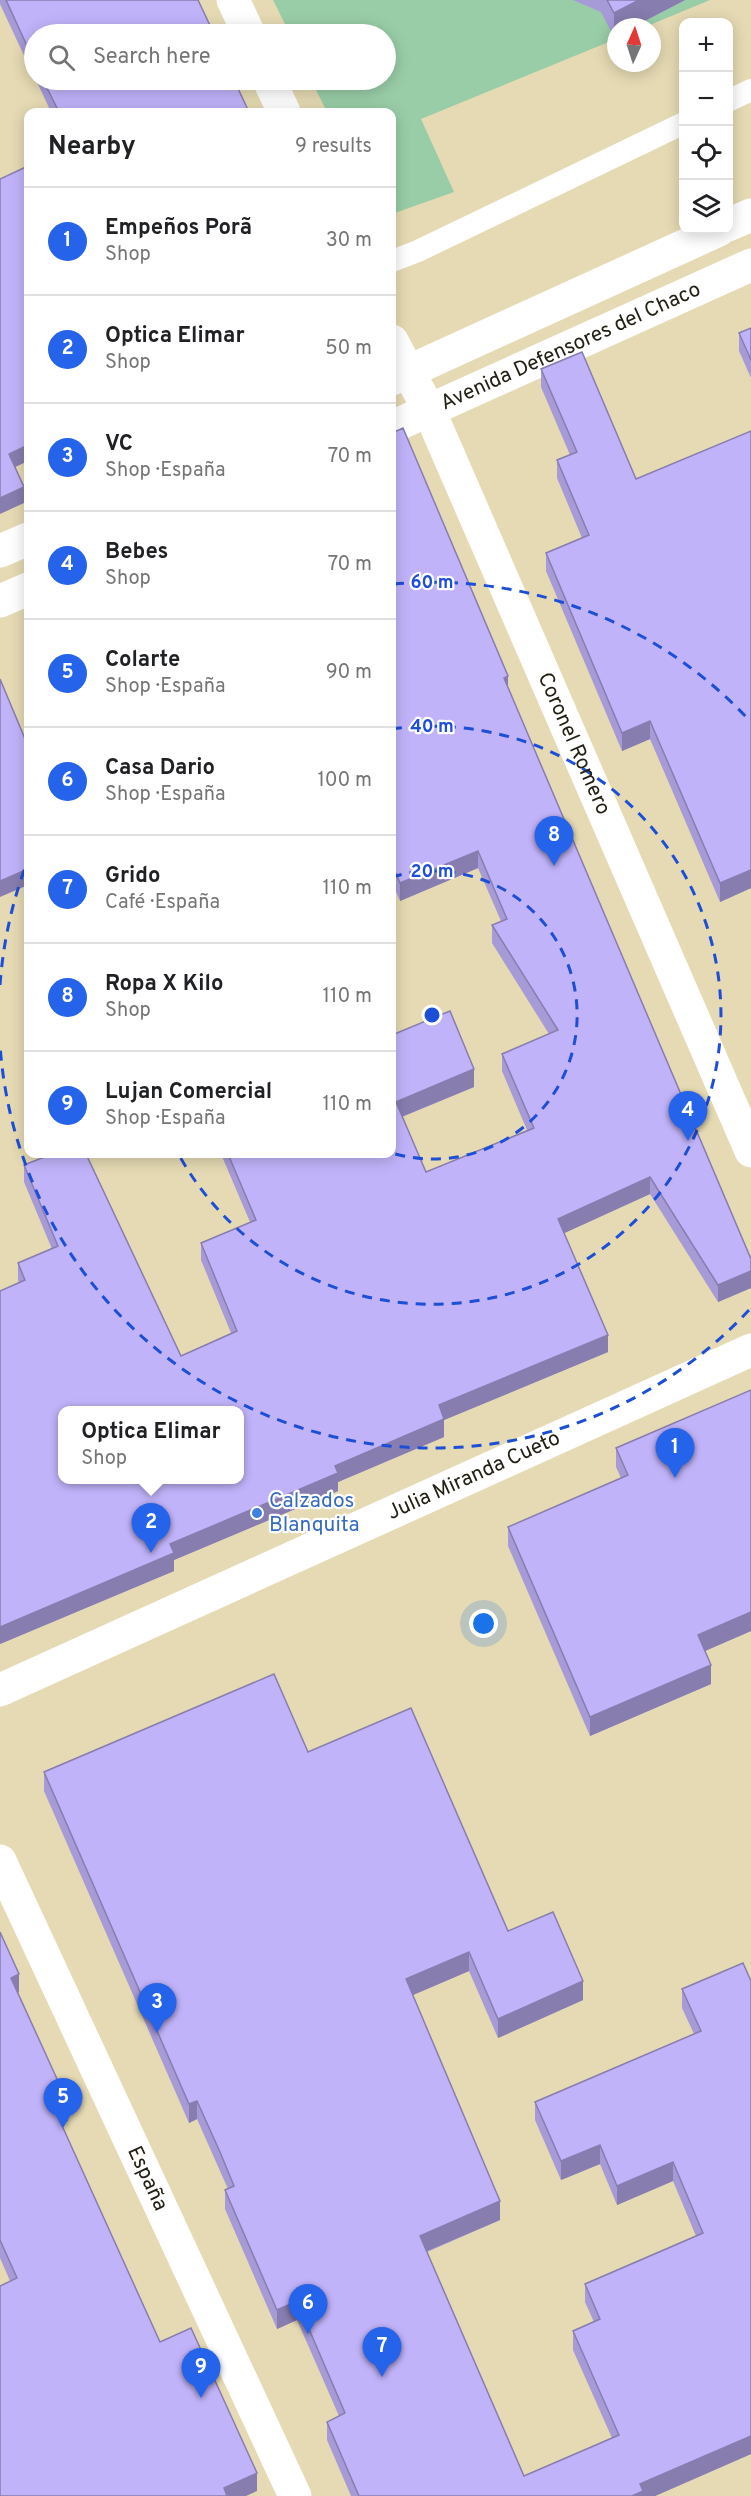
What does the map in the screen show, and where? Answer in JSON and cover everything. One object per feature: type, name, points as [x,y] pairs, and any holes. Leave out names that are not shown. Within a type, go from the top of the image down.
[{"type":"main road","points":[[233,0],[244,24]]},
{"type":"main road","points":[[274,90],[282,108]]},
{"type":"main road","points":[[733,223],[751,215]]},
{"type":"main road","name":"Avenida Defensores del Chaco","points":[[400,375],[710,234]]},
{"type":"main road","name":"Avenida Defensores del Chaco","points":[[396,425],[751,265]]},
{"type":"main road","name":"Coronel Romero","points":[[396,358],[400,375],[429,410],[751,1151]]},
{"type":"main road","points":[[0,551],[24,540]]},
{"type":"main road","points":[[0,601],[24,591]]},
{"type":"main road","name":"Julia Miranda Cueto","points":[[0,1690],[751,1350]]},
{"type":"main road","name":"España","points":[[0,1862],[295,2496]]},
{"type":"lane","points":[[733,99],[751,90]]},
{"type":"lane","points":[[396,259],[679,125]]},
{"type":"shaded area","points":[[0,0],[751,0],[751,2496],[0,2496]]},
{"type":"green space","points":[[273,0],[710,0],[661,20],[661,18],[607,18],[607,43],[421,119],[454,192],[396,213],[396,108],[325,108],[316,90],[396,90],[396,24],[285,24]]},
{"type":"building","points":[[6,0],[198,0],[209,24],[24,24],[24,39]]},
{"type":"building","points":[[607,0],[639,0],[614,13]]},
{"type":"building","points":[[48,90],[239,90],[247,108],[57,108]]},
{"type":"building","points":[[24,168],[24,447],[9,454],[24,487],[0,498],[0,179]]},
{"type":"building","points":[[751,328],[751,360],[739,333]]},
{"type":"building","points":[[582,352],[636,479],[751,431],[751,870],[720,883],[650,721],[622,733],[546,553],[589,535],[557,460],[577,452],[541,369]]},
{"type":"building","points":[[403,428],[508,676],[504,678],[751,1259],[751,1271],[718,1285],[650,1177],[558,1219],[608,1335],[439,1405],[444,1419],[335,1466],[338,1473],[170,1544],[174,1553],[0,1627],[0,1291],[25,1280],[18,1263],[58,1246],[24,1165],[42,1158],[88,1158],[181,1356],[237,1331],[201,1243],[256,1220],[230,1158],[396,1158],[396,1102],[426,1172],[534,1128],[502,1054],[558,1030],[492,925],[507,919],[478,851],[400,883],[396,874],[396,431]]},
{"type":"building","points":[[0,679],[24,736],[24,871],[0,881]]},
{"type":"building","points":[[450,1011],[474,1069],[396,1102],[396,1033]]},
{"type":"building","points":[[751,1390],[751,1612],[698,1635],[711,1665],[590,1717],[508,1527],[628,1475],[616,1448]]},
{"type":"building","points":[[274,1674],[308,1752],[411,1708],[508,1931],[553,1912],[583,1981],[498,2019],[469,1952],[406,1979],[500,2201],[420,2236],[524,2476],[619,2435],[573,2331],[600,2319],[585,2284],[703,2233],[673,2162],[617,2186],[600,2145],[561,2161],[535,2102],[701,2031],[682,1989],[743,1963],[751,1981],[751,2436],[640,2484],[643,2491],[632,2496],[359,2496],[327,2422],[345,2413],[297,2301],[277,2310],[225,2190],[234,2186],[220,2152],[197,2101],[189,2104],[44,1772]]},
{"type":"building","points":[[0,1932],[19,1974],[11,1978],[68,2103],[54,2108],[160,2342],[191,2328],[257,2473],[224,2488],[227,2496],[0,2496],[0,2286],[17,2278],[0,2240]]},
{"type":"place","name":"Ropa X Kilo","points":[[554,866]]},
{"type":"place","name":"Bebes","points":[[688,1141]]},
{"type":"place","name":"Empeños Porã","points":[[675,1478]]},
{"type":"place","name":"Calzados Blanquita","points":[[257,1513]]},
{"type":"place","name":"Optica Elimar","points":[[151,1553]]},
{"type":"place","name":"VC","points":[[157,2033]]},
{"type":"place","name":"Colarte","points":[[63,2128]]},
{"type":"place","name":"Casa Dario","points":[[308,2334]]},
{"type":"place","name":"Grido","points":[[382,2377]]},
{"type":"place","name":"Lujan Comercial","points":[[201,2398]]}]
